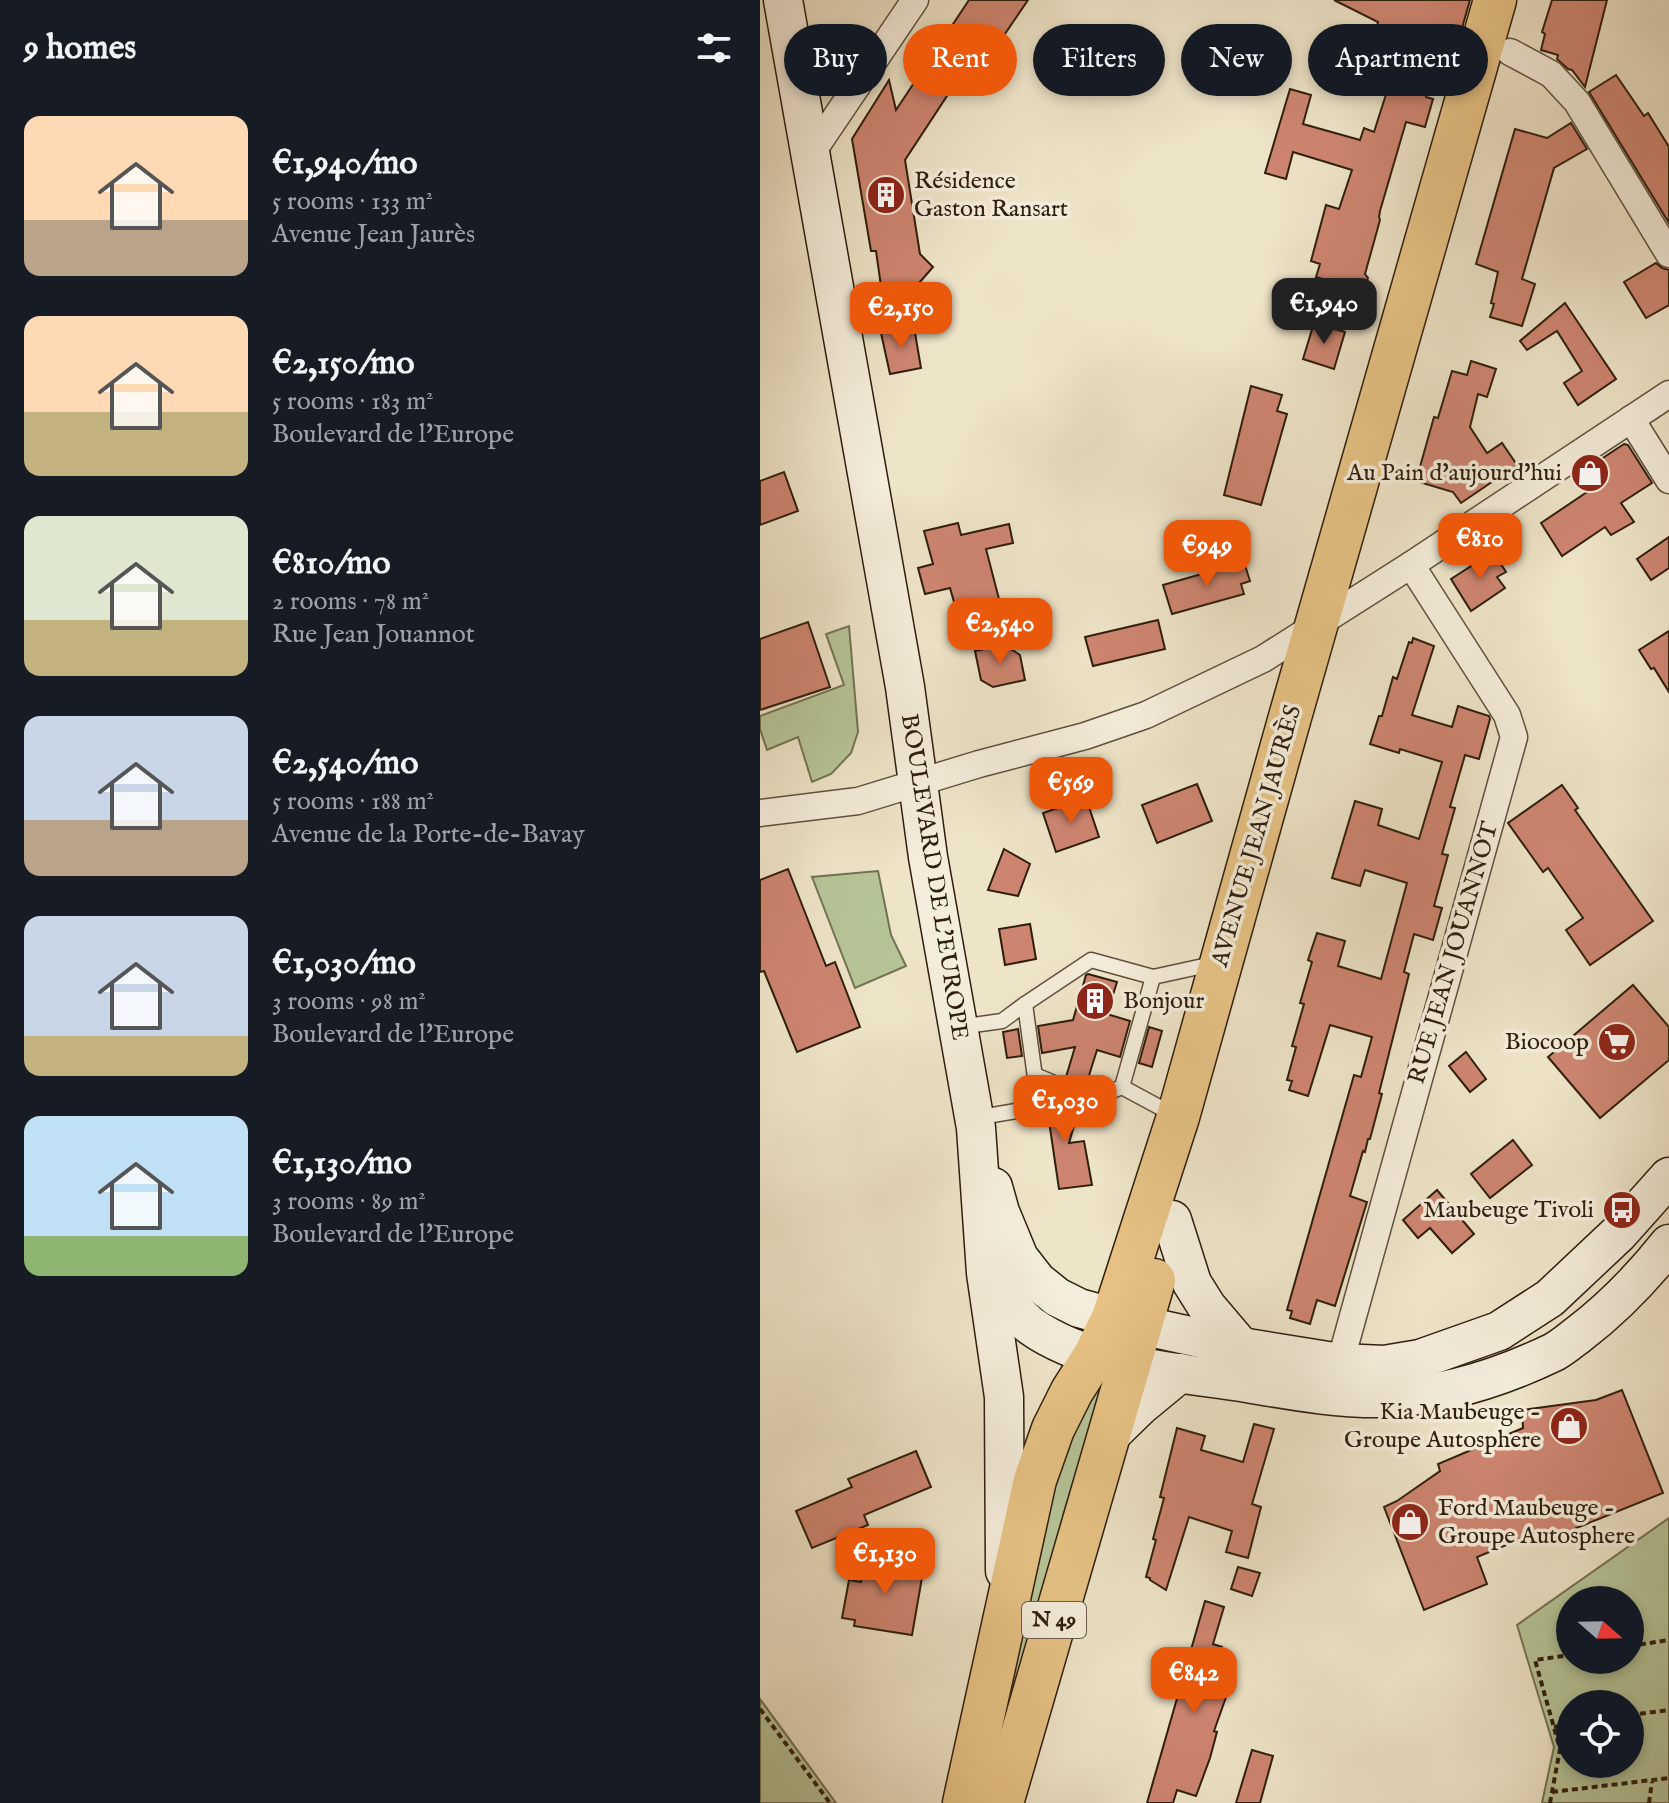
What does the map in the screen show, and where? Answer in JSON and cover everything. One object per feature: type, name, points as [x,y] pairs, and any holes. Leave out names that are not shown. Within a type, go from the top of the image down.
[{"type":"main road","name":"BOULEVARD DE L'EUROPE","points":[[783,0],[905,687],[928,857],[975,1123],[986,1273],[1004,1397],[1005,1617]]},
{"type":"main road","name":"AVENUE JEAN JAURÈS","points":[[1002,1803],[1108,1437],[1119,1340],[1178,1117],[1495,0]]},
{"type":"main road","name":"AVENUE JEAN JAURÈS","points":[[964,1803],[1035,1480],[1053,1429],[1072,1391],[1119,1340],[1172,1220],[1526,0]]},
{"type":"main road","points":[[975,1123],[1000,1212],[1019,1258],[1037,1281],[1057,1297],[1079,1308],[1119,1340],[1180,1373],[1325,1396],[1387,1398],[1454,1389],[1512,1371],[1558,1350],[1605,1314],[1669,1244]]},
{"type":"main road","points":[[986,1273],[1029,1325],[1065,1344],[1119,1340],[1241,1347],[1340,1363],[1384,1365],[1420,1359],[1499,1331],[1550,1298],[1618,1234],[1669,1177]]},
{"type":"main road","points":[[1172,1220],[1192,1283],[1207,1307],[1241,1347]]},
{"type":"main road","points":[[1108,1437],[1180,1373]]},
{"type":"street","points":[[811,154],[915,0]]},
{"type":"street","points":[[1510,52],[1551,74],[1577,102],[1669,254]]},
{"type":"street","points":[[760,813],[858,801],[1085,736],[1146,715],[1263,659],[1669,394]]},
{"type":"street","points":[[1631,419],[1669,480]]},
{"type":"street","name":"RUE JEAN JOUANNOT","points":[[1340,1363],[1514,737],[1507,715],[1411,565]]},
{"type":"lane","points":[[957,1027],[1002,1021],[1091,960],[1153,977],[1222,962]]},
{"type":"lane","points":[[1122,1087],[1153,977]]},
{"type":"lane","points":[[975,1123],[1016,1111],[1037,1092],[1025,1004]]},
{"type":"lane","points":[[1035,1075],[1093,1099],[1122,1087]]},
{"type":"lane","points":[[1122,1087],[1178,1117]]},
{"type":"path","points":[[1644,1644],[1669,1640]]},
{"type":"path","points":[[1550,1803],[1560,1749],[1535,1660],[1556,1657]]},
{"type":"path","points":[[760,1709],[830,1803]]},
{"type":"path","points":[[1644,1713],[1669,1710]]},
{"type":"path","points":[[1552,1792],[1669,1778]]},
{"type":"path","points":[[1649,1803],[1653,1780]]},
{"type":"green space","points":[[849,626],[858,732],[851,753],[831,774],[812,782],[798,737],[767,750],[760,729],[760,716],[844,685],[826,634]]},
{"type":"green space","points":[[878,871],[891,935],[906,966],[855,988],[812,877]]},
{"type":"green space","points":[[1101,1383],[1102,1389],[1065,1509],[1012,1713],[1004,1716],[1059,1452]]},
{"type":"green space","points":[[1669,1518],[1669,1803],[1542,1803],[1554,1747],[1517,1625],[1556,1598],[1556,1674],[1644,1674],[1644,1586],[1572,1586]]},
{"type":"green space","points":[[760,1699],[836,1803],[760,1803]]},
{"type":"building","name":"Résidence Gaston Ransart","points":[[969,0],[1028,0],[1012,24],[953,24]]},
{"type":"building","points":[[1334,0],[1470,0],[1463,24],[1378,22]]},
{"type":"building","points":[[1552,0],[1607,0],[1585,87],[1572,70],[1557,59],[1558,55],[1541,50],[1545,34],[1542,32]]},
{"type":"building","points":[[1616,75],[1644,116],[1648,113],[1669,147],[1669,223],[1589,92]]},
{"type":"building","name":"Résidence Gaston Ransart","points":[[889,80],[896,110],[905,96],[947,96],[905,160],[920,254],[933,267],[886,321],[876,251],[871,251],[852,139],[879,96],[887,96]]},
{"type":"building","points":[[1292,90],[1311,96],[1303,124],[1360,140],[1364,128],[1374,132],[1385,96],[1426,96],[1433,99],[1425,127],[1406,122],[1380,211],[1363,291],[1316,277],[1320,264],[1311,261],[1326,205],[1339,209],[1352,170],[1293,152],[1286,179],[1265,173]]},
{"type":"building","points":[[1571,123],[1587,149],[1554,168],[1522,279],[1535,284],[1522,326],[1490,317],[1498,272],[1476,264],[1515,129],[1547,138]]},
{"type":"building","points":[[1656,263],[1669,270],[1669,305],[1646,318],[1624,282]]},
{"type":"building","points":[[1565,303],[1616,379],[1578,405],[1564,383],[1582,371],[1557,331],[1527,350],[1520,341]]},
{"type":"building","points":[[1314,323],[1345,332],[1334,369],[1303,359]]},
{"type":"building","points":[[914,327],[921,368],[890,374],[881,333]]},
{"type":"building","points":[[1471,361],[1496,369],[1487,397],[1478,394],[1470,427],[1487,453],[1502,443],[1517,465],[1461,503],[1453,492],[1416,481],[1434,417],[1438,418],[1452,371],[1467,375]]},
{"type":"building","points":[[1251,386],[1282,395],[1277,411],[1287,414],[1261,505],[1224,495]]},
{"type":"building","points":[[1624,444],[1628,445],[1652,483],[1621,503],[1634,522],[1611,535],[1605,527],[1562,556],[1541,523],[1590,490],[1580,473]]},
{"type":"building","points":[[784,472],[798,511],[760,525],[760,481]]},
{"type":"building","points":[[958,523],[961,535],[1009,524],[1013,543],[986,549],[999,599],[956,609],[950,588],[925,594],[918,568],[933,564],[924,531]]},
{"type":"building","points":[[1669,537],[1669,568],[1651,580],[1637,559]]},
{"type":"building","points":[[1493,552],[1506,572],[1497,577],[1505,588],[1471,611],[1451,579]]},
{"type":"building","points":[[1244,562],[1250,581],[1241,584],[1244,594],[1172,614],[1163,585]]},
{"type":"building","points":[[1158,620],[1165,649],[1093,666],[1085,637]]},
{"type":"building","points":[[808,622],[830,687],[760,710],[760,639]]},
{"type":"building","points":[[1669,631],[1669,692],[1639,650]]},
{"type":"building","points":[[1413,638],[1434,646],[1412,715],[1452,727],[1458,706],[1489,716],[1490,719],[1479,759],[1465,755],[1450,807],[1455,808],[1442,854],[1448,855],[1434,906],[1442,908],[1433,940],[1414,934],[1404,972],[1409,974],[1379,1093],[1382,1094],[1350,1196],[1367,1202],[1335,1306],[1317,1300],[1310,1324],[1290,1318],[1292,1311],[1287,1310],[1354,1075],[1361,1077],[1372,1037],[1330,1025],[1308,1096],[1289,1090],[1292,1081],[1287,1080],[1296,1047],[1292,1046],[1312,962],[1308,960],[1317,933],[1345,941],[1338,966],[1381,979],[1407,883],[1365,870],[1360,886],[1332,878],[1355,801],[1382,809],[1378,825],[1419,839],[1442,762],[1400,749],[1399,753],[1370,744],[1393,677],[1397,679]]},
{"type":"building","points":[[1005,645],[1020,655],[1025,680],[993,687],[981,680],[975,651]]},
{"type":"building","points":[[1197,784],[1212,821],[1157,843],[1142,805]]},
{"type":"building","points":[[1562,785],[1578,808],[1575,810],[1653,921],[1590,965],[1566,930],[1583,918],[1548,868],[1543,872],[1508,823]]},
{"type":"building","points":[[1086,798],[1099,837],[1056,852],[1043,813]]},
{"type":"building","points":[[1004,849],[1030,864],[1018,896],[988,890]]},
{"type":"building","points":[[788,869],[826,966],[835,962],[860,1027],[797,1052],[764,971],[760,972],[760,880]]},
{"type":"building","points":[[1030,924],[1036,959],[1005,965],[999,929]]},
{"type":"building","points":[[1088,974],[1117,982],[1107,1014],[1130,1021],[1120,1057],[1097,1050],[1086,1085],[1066,1077],[1075,1047],[1042,1053],[1038,1026],[1073,1020]]},
{"type":"building","name":"Biocoop","points":[[1633,985],[1669,1027],[1669,1060],[1600,1118],[1548,1057]]},
{"type":"building","points":[[1149,1027],[1162,1031],[1152,1067],[1139,1063]]},
{"type":"building","points":[[1018,1029],[1022,1056],[1007,1058],[1003,1032]]},
{"type":"building","points":[[1466,1052],[1486,1079],[1470,1092],[1449,1066]]},
{"type":"building","points":[[1061,1097],[1080,1105],[1069,1143],[1084,1141],[1092,1185],[1059,1189],[1049,1121],[1027,1115],[1043,1100],[1059,1105]]},
{"type":"building","points":[[1513,1140],[1532,1165],[1490,1198],[1471,1174]]},
{"type":"building","points":[[1437,1190],[1474,1234],[1452,1253],[1430,1228],[1418,1238],[1403,1220]]},
{"type":"building","points":[[1622,1390],[1663,1493],[1542,1542],[1538,1532],[1477,1557],[1487,1584],[1424,1610],[1384,1507],[1440,1471],[1438,1464],[1523,1428],[1522,1410],[1596,1400]]},
{"type":"building","points":[[1254,1424],[1274,1429],[1252,1504],[1261,1507],[1248,1558],[1226,1552],[1232,1531],[1189,1517],[1166,1590],[1146,1577],[1164,1498],[1160,1497],[1177,1428],[1205,1436],[1201,1450],[1243,1462]]},
{"type":"building","points":[[916,1451],[931,1487],[864,1515],[868,1525],[812,1548],[796,1511],[852,1487],[848,1479]]},
{"type":"building","points":[[865,1557],[924,1566],[912,1635],[854,1626],[855,1620],[842,1618],[849,1580],[861,1582]]},
{"type":"building","points":[[1238,1567],[1260,1573],[1252,1596],[1231,1589]]},
{"type":"building","points":[[1205,1601],[1224,1607],[1213,1644],[1222,1647],[1216,1666],[1235,1672],[1196,1796],[1177,1790],[1173,1803],[1147,1803]]},
{"type":"building","points":[[1252,1750],[1273,1756],[1260,1803],[1236,1803]]},
{"type":"place","name":"Résidence Gaston Ransart","points":[[886,195]]},
{"type":"place","name":"Au Pain d'aujourd'hui","points":[[1590,473]]},
{"type":"place","name":"Bonjour","points":[[1095,1001]]},
{"type":"place","name":"Biocoop","points":[[1617,1042]]},
{"type":"place","name":"Maubeuge Tivoli","points":[[1622,1210]]},
{"type":"place","name":"Kia Maubeuge - Groupe Autosphere","points":[[1569,1426]]},
{"type":"place","name":"Ford Maubeuge - Groupe Autosphere","points":[[1410,1522]]}]
